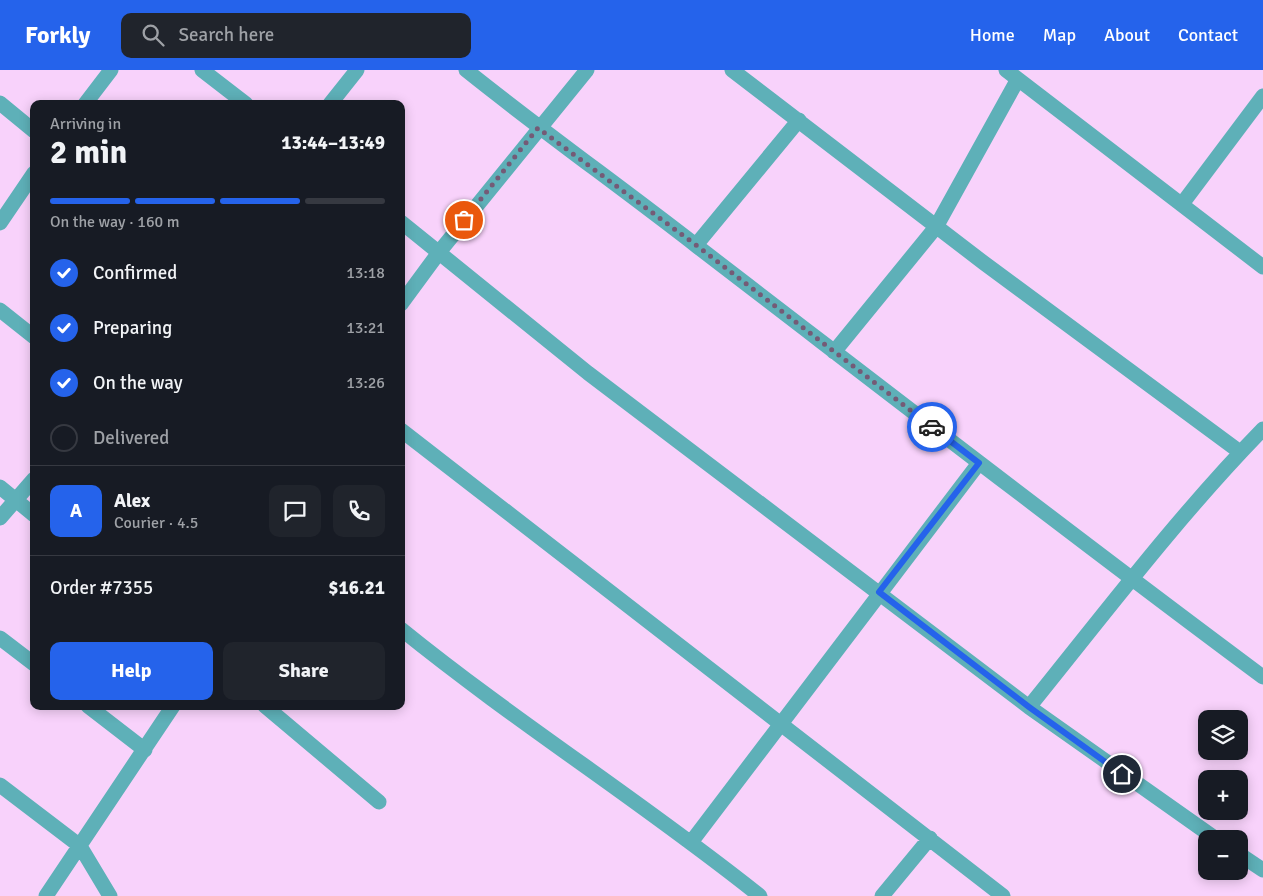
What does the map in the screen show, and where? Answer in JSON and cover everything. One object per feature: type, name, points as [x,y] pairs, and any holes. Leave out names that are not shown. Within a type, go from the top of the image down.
[{"type":"street","points":[[88,100],[111,70]]},
{"type":"street","points":[[202,70],[241,100]]},
{"type":"street","points":[[333,100],[357,70]]},
{"type":"street","points":[[466,70],[538,128],[696,245],[1132,580],[1263,677]]},
{"type":"street","points":[[405,299],[440,251],[587,70]]},
{"type":"street","points":[[732,70],[936,227],[1240,452]]},
{"type":"street","points":[[834,352],[936,227],[1012,75],[1263,267]]},
{"type":"street","points":[[1182,204],[1263,96]]},
{"type":"street","points":[[0,104],[30,128]]},
{"type":"street","points":[[696,245],[799,120]]},
{"type":"street","points":[[0,223],[30,180]]},
{"type":"street","points":[[405,225],[440,251],[588,373],[1029,707],[1203,830]]},
{"type":"street","points":[[0,310],[30,334]]},
{"type":"street","points":[[1029,707],[1132,580],[1240,452],[1263,429]]},
{"type":"street","points":[[405,433],[782,722],[1003,896]]},
{"type":"street","points":[[692,841],[879,592],[979,463]]},
{"type":"street","points":[[0,518],[30,484]]},
{"type":"street","points":[[0,487],[30,512]]},
{"type":"street","points":[[405,632],[442,662],[692,841],[760,896]]},
{"type":"street","points":[[0,638],[30,661]]},
{"type":"street","points":[[93,710],[145,750]]},
{"type":"street","points":[[46,896],[170,710]]},
{"type":"street","points":[[270,710],[379,802]]},
{"type":"street","points":[[0,785],[80,846],[110,896]]},
{"type":"street","points":[[882,896],[930,838]]},
{"type":"street","points":[[1248,860],[1263,870]]},
{"type":"way so far","points":[[464,220],[538,128],[696,245],[932,427]]},
{"type":"route","points":[[932,427],[979,463],[879,592],[1029,707],[1122,774]]}]
